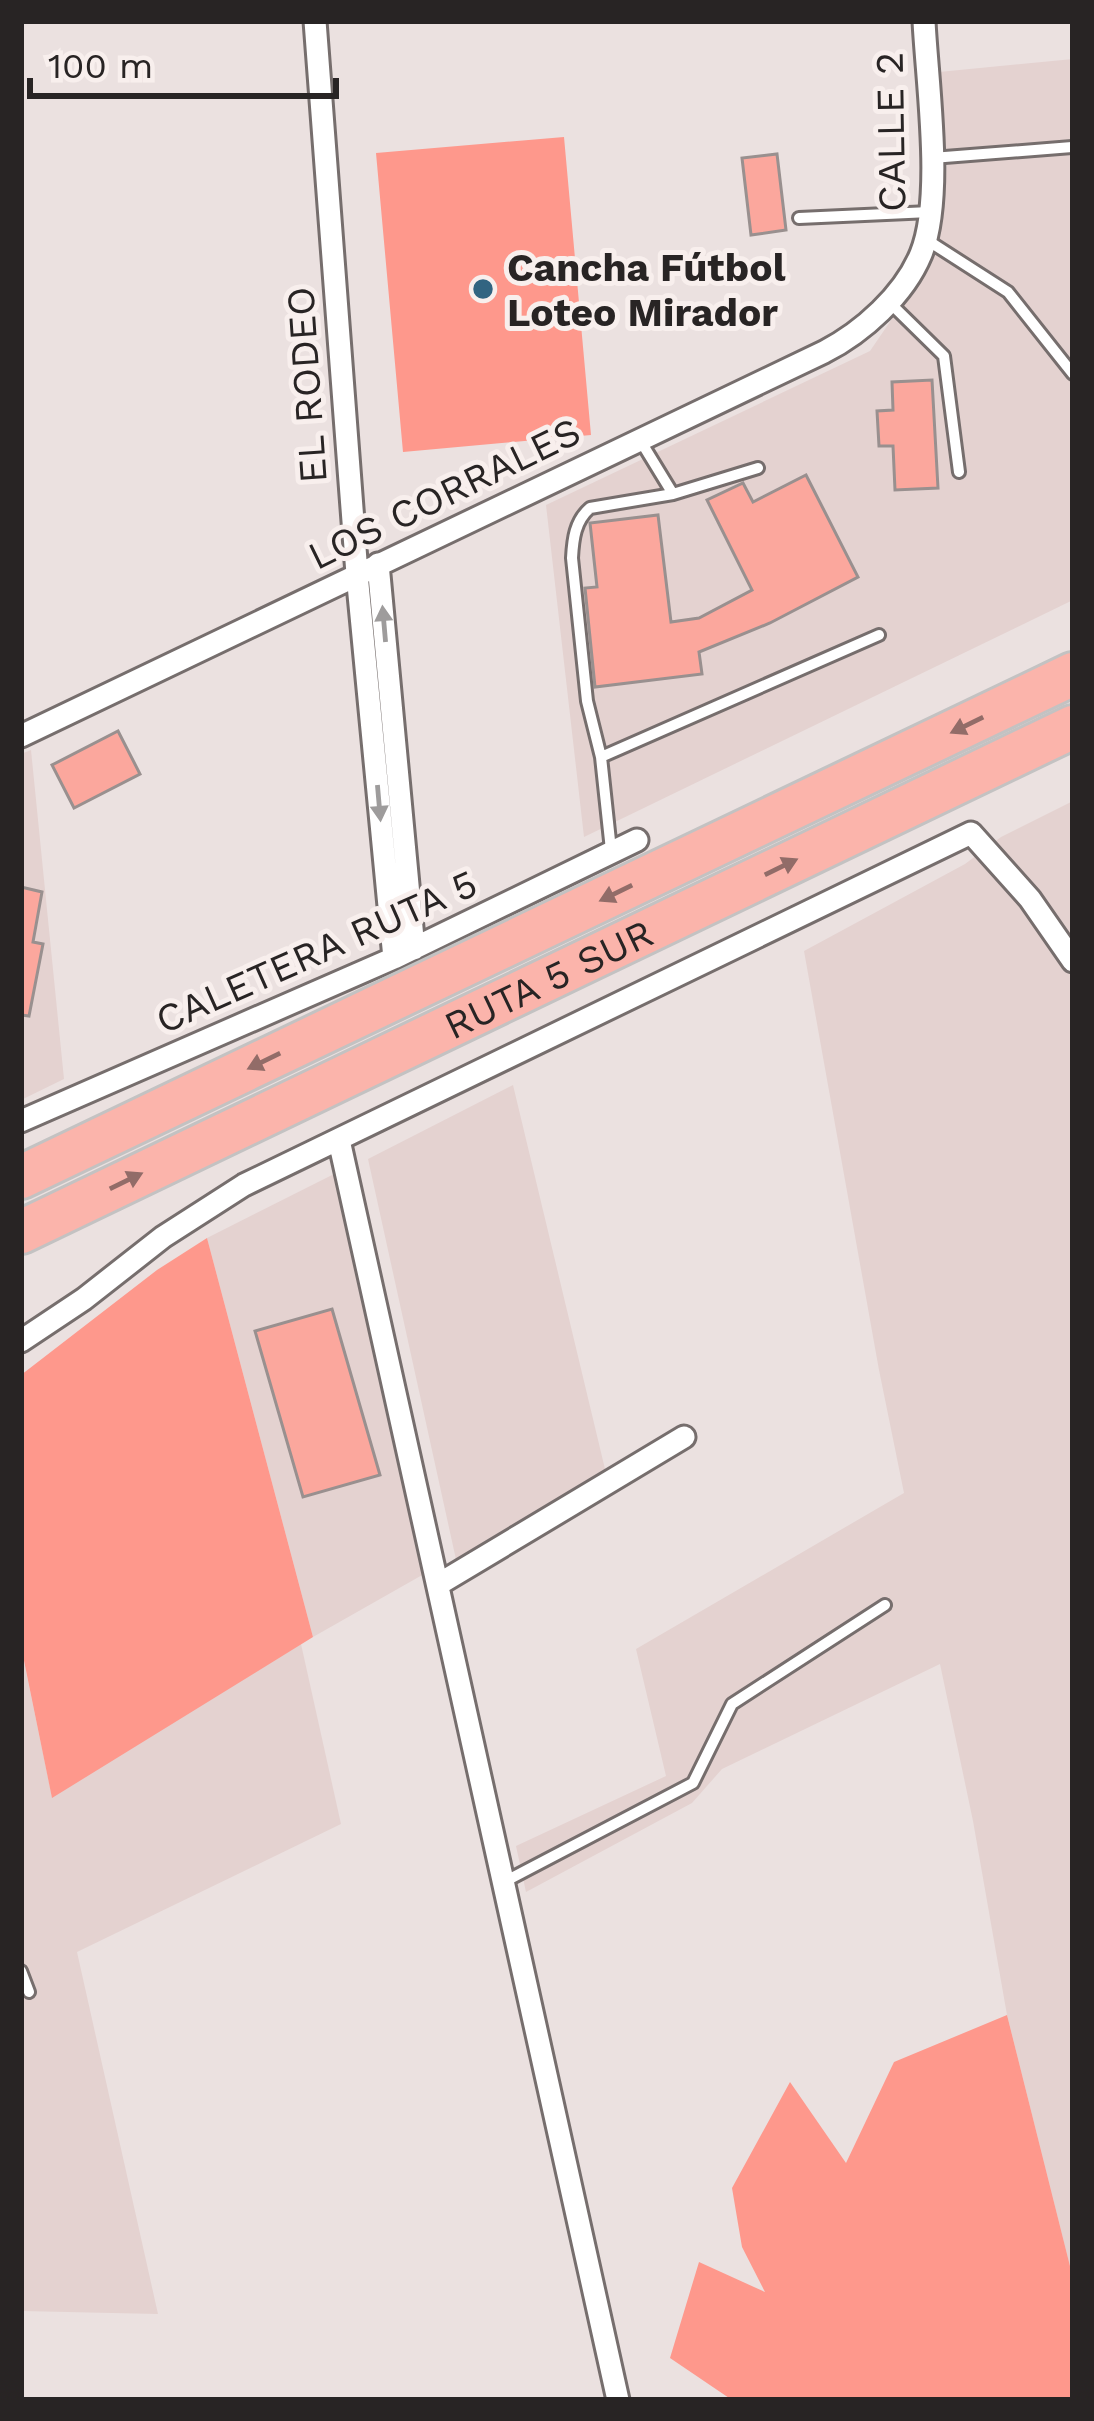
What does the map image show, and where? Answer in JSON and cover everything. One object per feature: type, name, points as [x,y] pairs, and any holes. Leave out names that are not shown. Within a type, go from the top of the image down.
[{"type":"highway","name":"RUTA 5 SUR","points":[[21,1177],[1073,674]]},
{"type":"highway","name":"RUTA 5 SUR","points":[[21,1232],[1073,727]]},
{"type":"street","name":"EL RODEO","points":[[315,21],[357,574],[404,954]]},
{"type":"street","name":"CALLE 2","points":[[887,301],[911,273],[926,239],[930,212],[932,158],[923,21]]},
{"type":"street","name":"LOS CORRALES","points":[[21,736],[839,344],[866,325],[887,301]]},
{"type":"street","points":[[378,564],[404,954]]},
{"type":"street","points":[[21,1341],[203,1210],[291,1161],[971,833],[1030,899],[1073,961]]},
{"type":"street","name":"CALETERA RUTA 5","points":[[21,1121],[404,954],[638,840]]},
{"type":"street","points":[[338,1140],[618,2400]]},
{"type":"street","points":[[439,1584],[684,1437]]},
{"type":"lane","points":[[932,158],[1072,147]]},
{"type":"lane","points":[[799,218],[930,212]]},
{"type":"lane","points":[[926,239],[1008,292],[1073,374]]},
{"type":"lane","points":[[887,301],[944,356],[959,472]]},
{"type":"lane","points":[[639,439],[673,494]]},
{"type":"lane","points":[[611,852],[601,757],[587,701],[572,558],[580,516],[590,508],[673,494],[758,467]]},
{"type":"lane","points":[[601,757],[879,635]]},
{"type":"lane","points":[[504,1882],[693,1783],[732,1704],[886,1605]]},
{"type":"lane","points":[[21,1971],[29,1992]]},
{"type":"shaded area","points":[[1073,59],[1073,600],[584,837],[546,505],[870,351],[926,269],[943,218],[947,163],[939,72]]},
{"type":"shaded area","name":"Cancha Fútbol Loteo Mirador","points":[[564,137],[591,435],[403,452],[376,153]]},
{"type":"shaded area","points":[[31,750],[64,1079],[21,1100],[21,754]]},
{"type":"shaded area","points":[[1073,801],[1073,2278],[1007,2015],[940,1664],[722,1769],[692,1803],[526,1892],[516,1846],[666,1776],[636,1649],[904,1493],[804,951],[965,864],[1001,837]]},
{"type":"shaded area","points":[[513,1085],[605,1469],[457,1564],[368,1159]]},
{"type":"shaded area","points":[[344,1169],[424,1574],[313,1637],[207,1238]]},
{"type":"shaded area","points":[[207,1238],[313,1637],[52,1798],[21,1646],[21,1375],[157,1270]]},
{"type":"shaded area","points":[[301,1644],[341,1824],[77,1952],[158,2314],[21,2311],[21,1647],[52,1797]]},
{"type":"shaded area","points":[[1007,2015],[1073,2278],[1073,2400],[732,2400],[670,2358],[699,2262],[765,2292],[742,2247],[732,2188],[790,2082],[846,2163],[894,2062]]},
{"type":"building","points":[[777,154],[786,230],[751,235],[742,158]]},
{"type":"building","points":[[932,380],[938,488],[895,490],[893,446],[879,446],[877,411],[893,410],[892,382]]},
{"type":"building","points":[[806,475],[858,577],[770,623],[699,652],[702,674],[595,687],[585,588],[597,587],[590,523],[658,515],[671,622],[699,618],[752,590],[707,500],[743,483],[753,502]]},
{"type":"building","points":[[118,731],[140,774],[74,808],[52,765]]},
{"type":"building","points":[[21,887],[42,892],[33,942],[43,944],[29,1016],[21,1015]]},
{"type":"building","points":[[332,1309],[380,1475],[303,1497],[255,1331]]},
{"type":"place","name":"Cancha Fútbol Loteo Mirador","points":[[483,289]]}]
